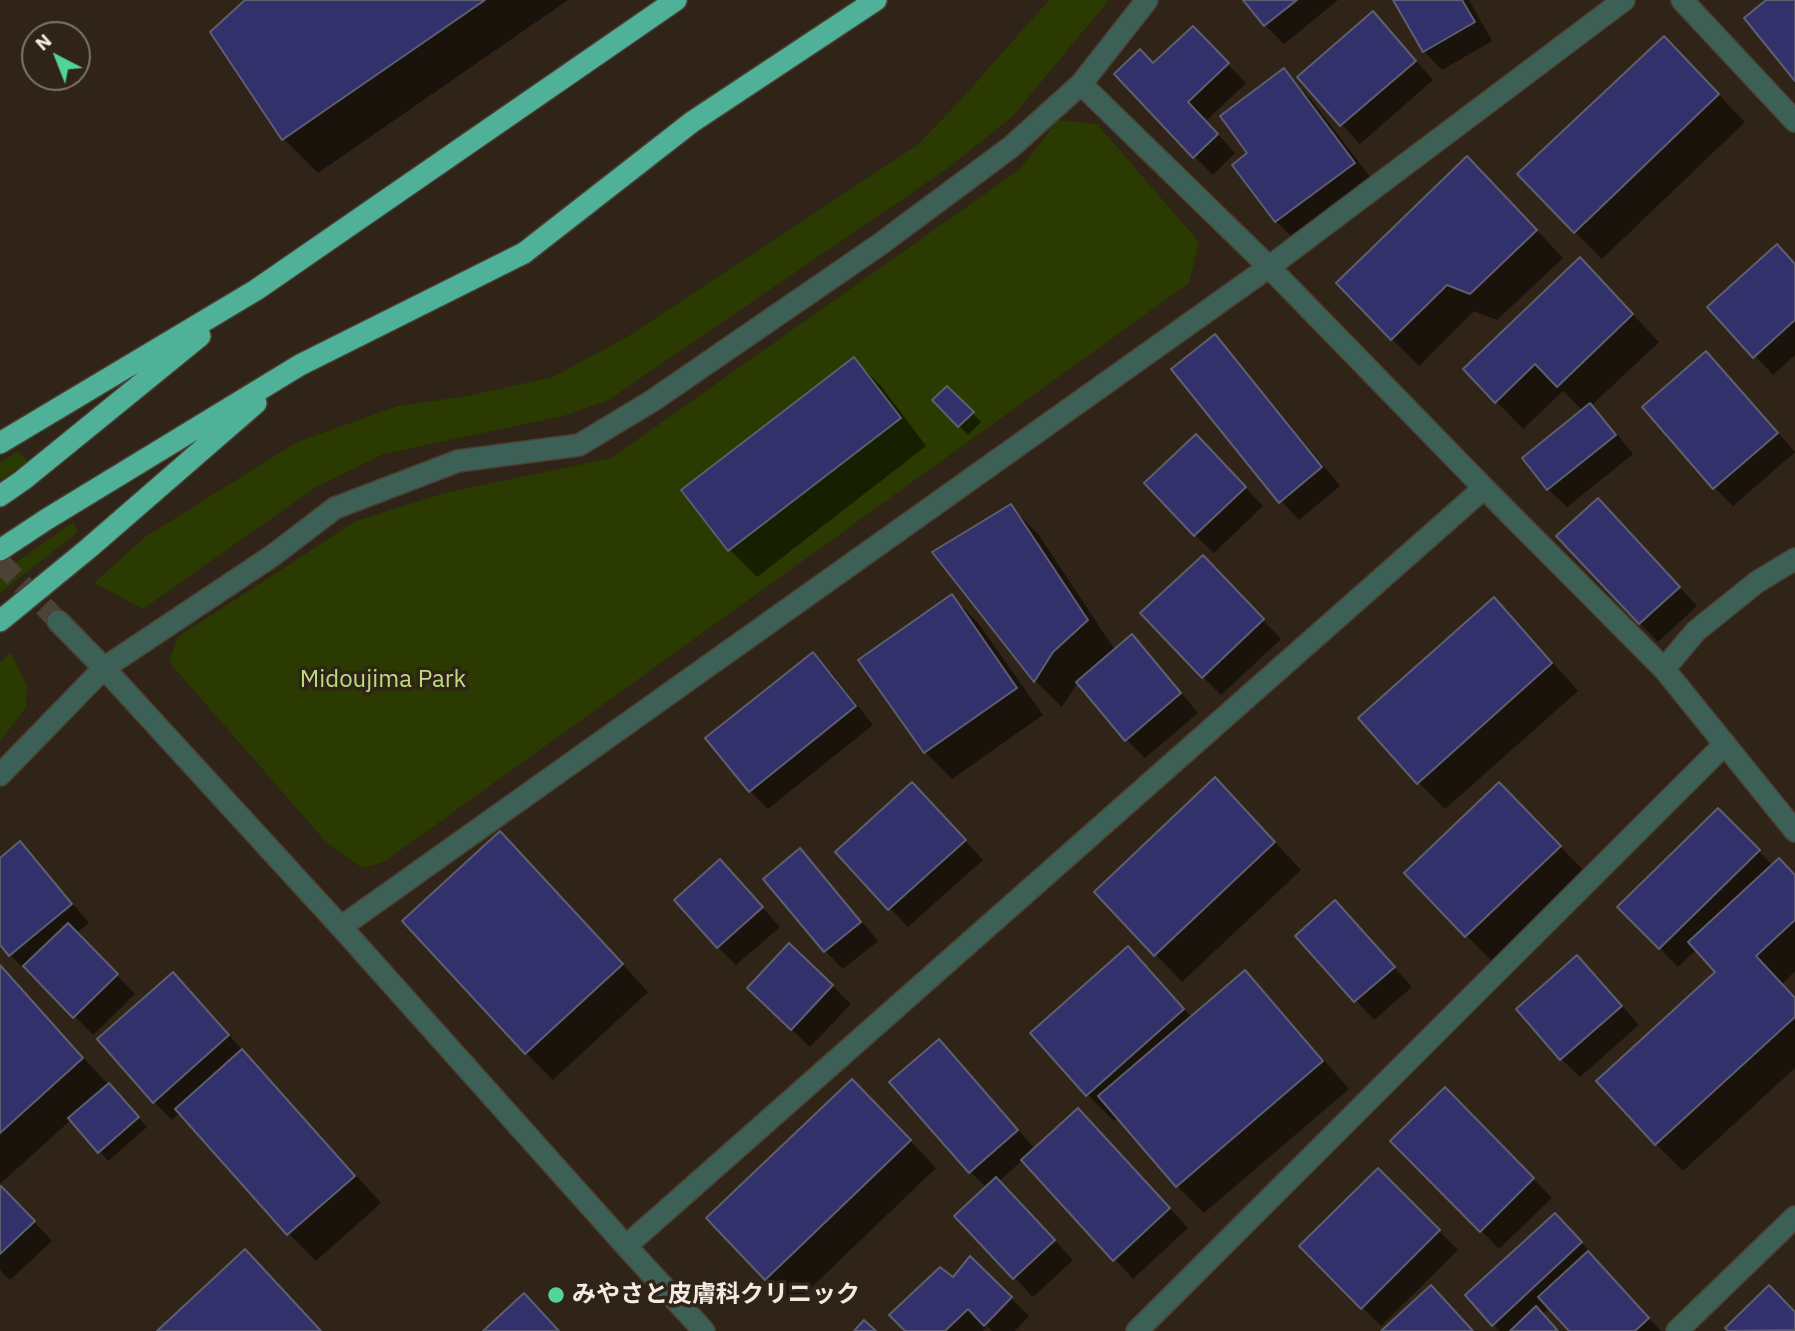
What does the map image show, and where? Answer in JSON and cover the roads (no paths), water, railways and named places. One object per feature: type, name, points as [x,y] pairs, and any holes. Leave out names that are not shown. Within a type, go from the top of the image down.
[{"type":"highway","points":[[0,443],[256,290],[676,0]]},
{"type":"highway","points":[[0,550],[300,365],[524,253],[692,122],[876,0]]},
{"type":"highway","points":[[0,496],[256,290]]},
{"type":"highway","points":[[0,621],[89,548],[300,365]]},
{"type":"street","points":[[0,775],[104,668],[272,556],[335,508],[458,461],[579,445],[652,401],[879,245],[1011,147],[1082,84],[1147,0]]},
{"type":"street","points":[[341,927],[1269,267],[1624,0]]},
{"type":"street","points":[[1682,0],[1795,121]]},
{"type":"street","points":[[1082,84],[1269,267],[1664,670],[1795,831]]},
{"type":"street","points":[[626,1246],[1484,488]]},
{"type":"street","points":[[1664,670],[1696,631],[1756,582],[1795,559]]},
{"type":"street","points":[[58,621],[341,927],[704,1331]]},
{"type":"street","points":[[1137,1331],[1725,744]]},
{"type":"street","points":[[1676,1331],[1795,1217]]},
{"type":"tunnel","points":[[0,562],[58,621]]},
{"type":"place","name":"みやさと皮膚科クリニック","points":[[556,1295]]},
{"type":"park label","name":"Midoujima Park","points":[[383,680]]}]
